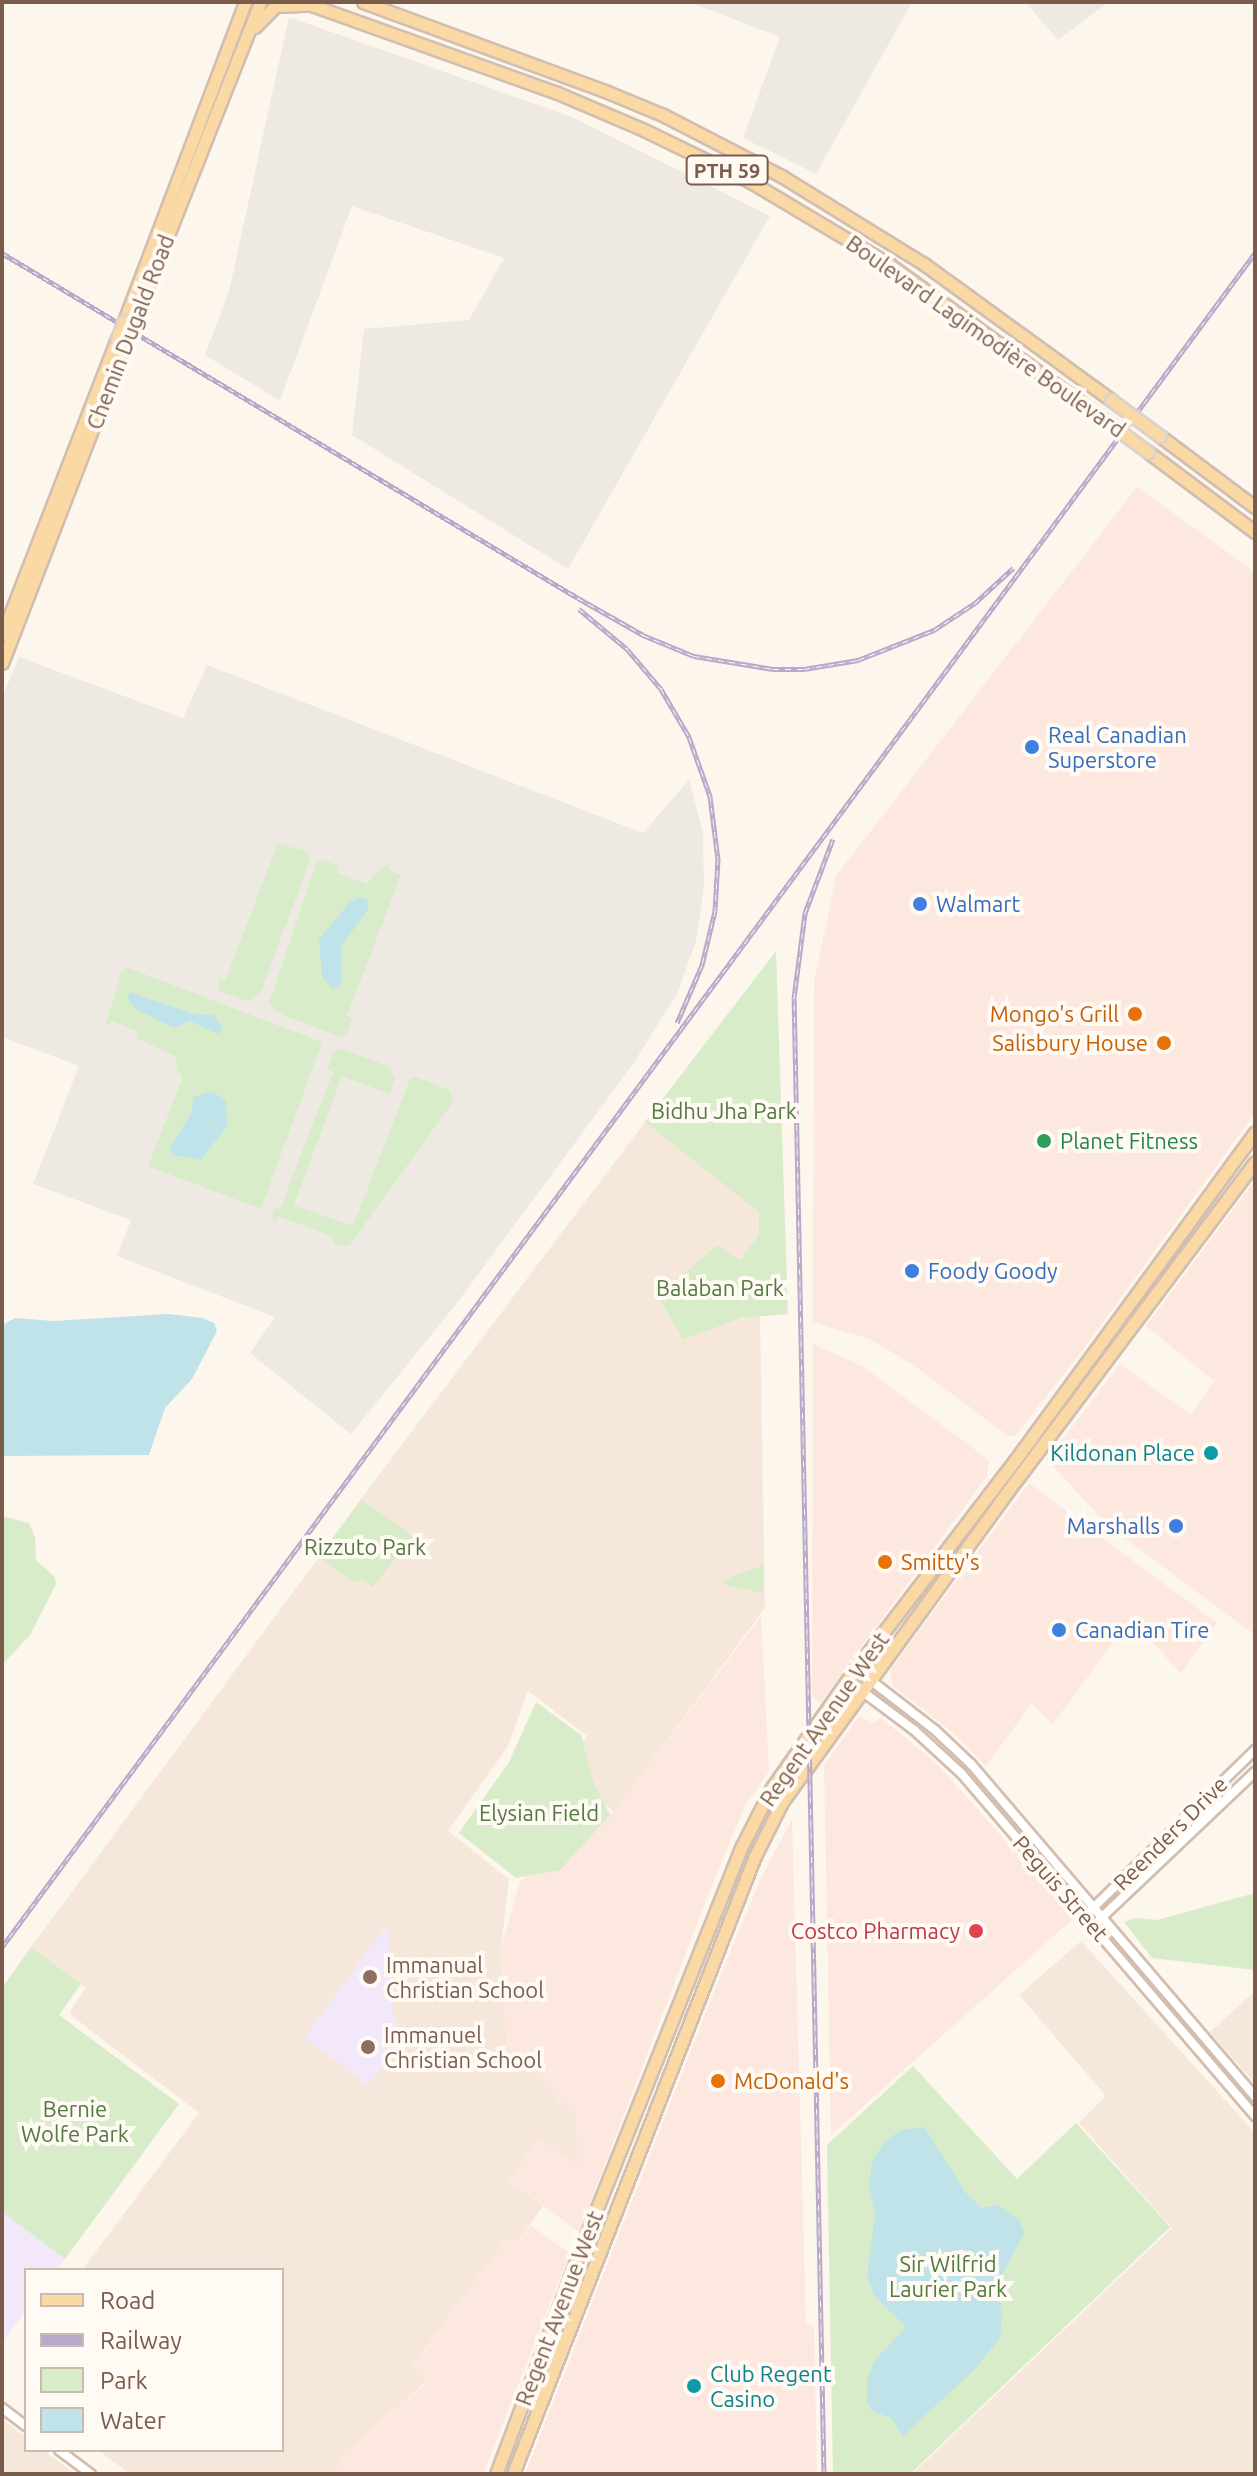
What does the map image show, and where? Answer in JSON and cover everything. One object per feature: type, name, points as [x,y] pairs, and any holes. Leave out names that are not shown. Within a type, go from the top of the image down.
[{"type":"main road","points":[[236,2],[236,26]]},
{"type":"main road","name":"Chemin Dugald Road","points":[[128,324],[245,2]]},
{"type":"main road","name":"Chemin Dugald Road","points":[[2,635],[260,2]]},
{"type":"main road","name":"Boulevard Lagimodière Boulevard","points":[[363,2],[523,59],[648,109],[783,177],[924,264],[1255,507]]},
{"type":"main road","points":[[246,39],[275,6],[308,4]]},
{"type":"main road","name":"Boulevard Lagimodière Boulevard","points":[[308,4],[567,97],[751,182],[837,231],[924,288],[1255,532]]},
{"type":"main road","name":"Chemin Dugald Road","points":[[2,663],[121,342]]},
{"type":"main road","name":"Regent Avenue West","points":[[496,2474],[712,1920],[742,1846],[771,1789],[847,1680],[1098,1347],[1255,1132]]},
{"type":"main road","name":"Regent Avenue West","points":[[513,2474],[755,1856],[782,1802],[860,1691],[1255,1162]]},
{"type":"main road","points":[[1185,1227],[1188,1251]]},
{"type":"main road","points":[[1172,1245],[1173,1270]]},
{"type":"main road","points":[[1126,1309],[1132,1326]]},
{"type":"main road","points":[[1098,1347],[1121,1341]]},
{"type":"main road","points":[[1088,1360],[1100,1368]]},
{"type":"main road","points":[[712,1920],[728,1925]]},
{"type":"main road","points":[[646,2087],[657,2109]]},
{"type":"street","name":"Peguis Street","points":[[856,1669],[953,1745],[1095,1906],[1255,2097]]},
{"type":"street","name":"Peguis Street","points":[[847,1680],[914,1730],[961,1773],[1255,2116]]},
{"type":"street","name":"Reenders Drive","points":[[1085,1914],[1255,1750]]},
{"type":"street","name":"Reenders Drive","points":[[1093,1926],[1255,1772]]},
{"type":"street","points":[[2,2408],[24,2424]]},
{"type":"street","points":[[62,2452],[91,2474]]},
{"type":"shaded area","points":[[689,2],[912,2],[816,174],[743,138],[780,37]]},
{"type":"shaded area","points":[[1025,2],[1109,2],[1058,40]]},
{"type":"shaded area","points":[[289,17],[572,117],[770,216],[568,569],[352,435],[364,329],[469,320],[504,258],[352,206],[280,401],[205,355],[229,291]]},
{"type":"shaded area","points":[[1137,487],[1255,572],[1255,1113],[1082,1351],[1015,1436],[1007,1435],[912,1364],[869,1339],[813,1322],[814,983],[836,876]]},
{"type":"shaded area","points":[[19,657],[183,718],[207,665],[643,833],[689,780],[703,833],[704,887],[696,941],[677,994],[633,1064],[457,1303],[351,1434],[250,1353],[275,1317],[117,1256],[131,1220],[33,1184],[79,1066],[2,1037],[2,698]]},
{"type":"shaded area","points":[[645,1122],[759,1211],[759,1234],[683,1338],[718,1324],[760,1315],[765,1608],[614,1812],[561,1770],[587,1736],[528,1691],[508,1746],[448,1831],[509,1879],[501,1948],[507,2051],[537,2074],[576,2114],[578,2168],[539,2139],[509,2180],[543,2206],[516,2244],[507,2239],[412,2367],[428,2380],[342,2456],[335,2474],[130,2474],[101,2452],[284,2452],[284,2268],[83,2268],[199,2113],[72,2016],[70,2011],[86,1988],[31,1947],[319,1557],[354,1583],[412,1536],[361,1499]]},
{"type":"shaded area","points":[[1255,1180],[1255,1635],[1111,1528],[1047,1460],[1120,1364],[1191,1415],[1214,1381],[1146,1326]]},
{"type":"shaded area","points":[[813,1344],[864,1367],[989,1460],[987,1476],[820,1703],[812,1695]]},
{"type":"shaded area","points":[[1029,1483],[1217,1623],[1181,1673],[1131,1619],[1052,1725],[1032,1703],[986,1766],[952,1732],[893,1686],[890,1670]]},
{"type":"shaded area","points":[[761,1616],[769,1771],[745,1806],[710,1890],[579,2232],[509,2180],[539,2138],[578,2166],[576,2114],[537,2074],[507,2051],[501,1948],[520,1881],[614,1812]]},
{"type":"shaded area","points":[[859,1716],[874,1723],[881,1718],[938,1765],[1074,1918],[831,2135],[824,1766]]},
{"type":"shaded area","points":[[792,1819],[806,2322],[814,2326],[817,2474],[525,2474],[721,1974],[760,1880]]},
{"type":"shaded area","name":"Immanual Christian School","points":[[383,1930],[389,1930],[394,2024],[406,2033],[368,2085],[304,2037]]},
{"type":"shaded area","points":[[1081,1941],[1255,2133],[1255,2474],[912,2474],[1172,2228],[1079,2123],[1106,2096],[1019,1995]]},
{"type":"shaded area","points":[[1255,1991],[1255,2084],[1210,2032]]},
{"type":"shaded area","points":[[2,2212],[65,2259],[58,2268],[24,2268],[24,2313],[2,2343]]},
{"type":"shaded area","points":[[530,2225],[570,2253],[483,2474],[335,2474],[342,2456],[428,2381],[412,2368],[508,2238],[517,2244]]},
{"type":"shaded area","points":[[2,2419],[24,2436],[24,2452],[46,2452],[75,2474],[2,2474]]},
{"type":"green space","points":[[278,843],[308,852],[311,857],[261,992],[248,1001],[219,991],[218,985],[219,980],[225,981]]},
{"type":"green space","points":[[323,860],[339,866],[337,873],[368,884],[373,875],[389,864],[389,870],[401,875],[347,1016],[352,1019],[347,1033],[340,1037],[276,1012],[269,1003],[316,863]]},
{"type":"green space","name":"Bidhu Jha Park","points":[[776,951],[788,1314],[742,1318],[683,1339],[658,1297],[717,1245],[740,1260],[759,1234],[759,1212],[645,1122]]},
{"type":"green space","points":[[128,968],[322,1042],[261,1209],[148,1166],[183,1077],[178,1072],[175,1056],[137,1038],[138,1032],[112,1021],[109,1026],[106,1023],[121,972]]},
{"type":"green space","points":[[340,1048],[390,1067],[395,1079],[390,1094],[342,1076],[294,1205],[353,1226],[410,1079],[415,1077],[447,1089],[453,1102],[350,1245],[344,1247],[334,1244],[332,1236],[278,1216],[275,1222],[272,1216],[274,1208],[280,1209],[333,1072],[327,1069],[333,1053]]},
{"type":"green space","name":"Rizzuto Park","points":[[361,1499],[413,1536],[373,1587],[363,1580],[354,1583],[319,1557]]},
{"type":"green space","points":[[2,1516],[29,1523],[35,1538],[36,1560],[55,1577],[56,1584],[30,1635],[2,1665]]},
{"type":"green space","points":[[763,1565],[763,1593],[725,1585],[724,1580]]},
{"type":"green space","name":"Elysian Field","points":[[536,1702],[581,1735],[593,1781],[610,1815],[560,1870],[516,1878],[459,1833],[509,1762]]},
{"type":"green space","points":[[1255,1893],[1255,1970],[1152,1958],[1124,1922],[1136,1918],[1157,1920]]},
{"type":"green space","name":"Bernie Wolfe Park","points":[[31,1947],[81,1984],[59,2015],[179,2104],[65,2259],[2,2212],[2,1988]]},
{"type":"green space","name":"Sir Wilfrid Laurier Park","points":[[913,2066],[1017,2179],[1076,2123],[1170,2227],[910,2474],[833,2474],[827,2145]]},
{"type":"water","points":[[360,897],[368,900],[368,909],[341,947],[342,982],[339,987],[331,988],[322,976],[319,939],[350,902]]},
{"type":"water","points":[[129,992],[194,1014],[213,1015],[223,1027],[218,1034],[190,1021],[174,1028],[134,1008],[128,999]]},
{"type":"water","points":[[212,1091],[226,1101],[227,1126],[201,1160],[172,1155],[170,1149],[191,1113],[194,1097]]},
{"type":"water","points":[[168,1314],[203,1318],[214,1323],[217,1331],[192,1379],[165,1408],[149,1455],[2,1456],[2,1325],[15,1318],[54,1321]]},
{"type":"water","points":[[924,2127],[966,2193],[982,2208],[997,2205],[1005,2210],[1020,2221],[1024,2233],[997,2285],[1002,2314],[1000,2338],[975,2369],[903,2436],[891,2418],[872,2411],[867,2401],[867,2380],[875,2360],[906,2327],[874,2296],[867,2275],[875,2217],[869,2185],[872,2161],[886,2140],[902,2130]]},
{"type":"railway","points":[[2,253],[578,598],[643,635],[694,656],[773,669],[804,669],[858,660],[934,630],[975,603],[1013,568]]},
{"type":"railway","points":[[2,1947],[1255,253]]},
{"type":"railway","points":[[579,609],[627,649],[661,689],[689,737],[710,796],[718,859],[715,911],[702,965],[677,1023]]},
{"type":"railway","points":[[824,2474],[794,998],[805,913],[833,839]]},
{"type":"place","name":"Real Canadian Superstore","points":[[1032,747]]},
{"type":"place","name":"Walmart","points":[[920,904]]},
{"type":"place","name":"Mongo's Grill","points":[[1135,1014]]},
{"type":"place","name":"Salisbury House","points":[[1164,1043]]},
{"type":"place","name":"Planet Fitness","points":[[1044,1141]]},
{"type":"place","name":"Foody Goody","points":[[912,1271]]},
{"type":"place","name":"Kildonan Place","points":[[1211,1453]]},
{"type":"place","name":"Marshalls","points":[[1176,1526]]},
{"type":"place","name":"Smitty's","points":[[885,1562]]},
{"type":"place","name":"Canadian Tire","points":[[1059,1630]]},
{"type":"place","name":"Costco Pharmacy","points":[[976,1931]]},
{"type":"place","name":"Immanual Christian School","points":[[370,1977]]},
{"type":"place","name":"Immanuel Christian School","points":[[368,2047]]},
{"type":"place","name":"McDonald's","points":[[718,2081]]},
{"type":"place","name":"Club Regent Casino","points":[[694,2386]]},
{"type":"park label","name":"Balaban Park","points":[[720,1288]]}]
